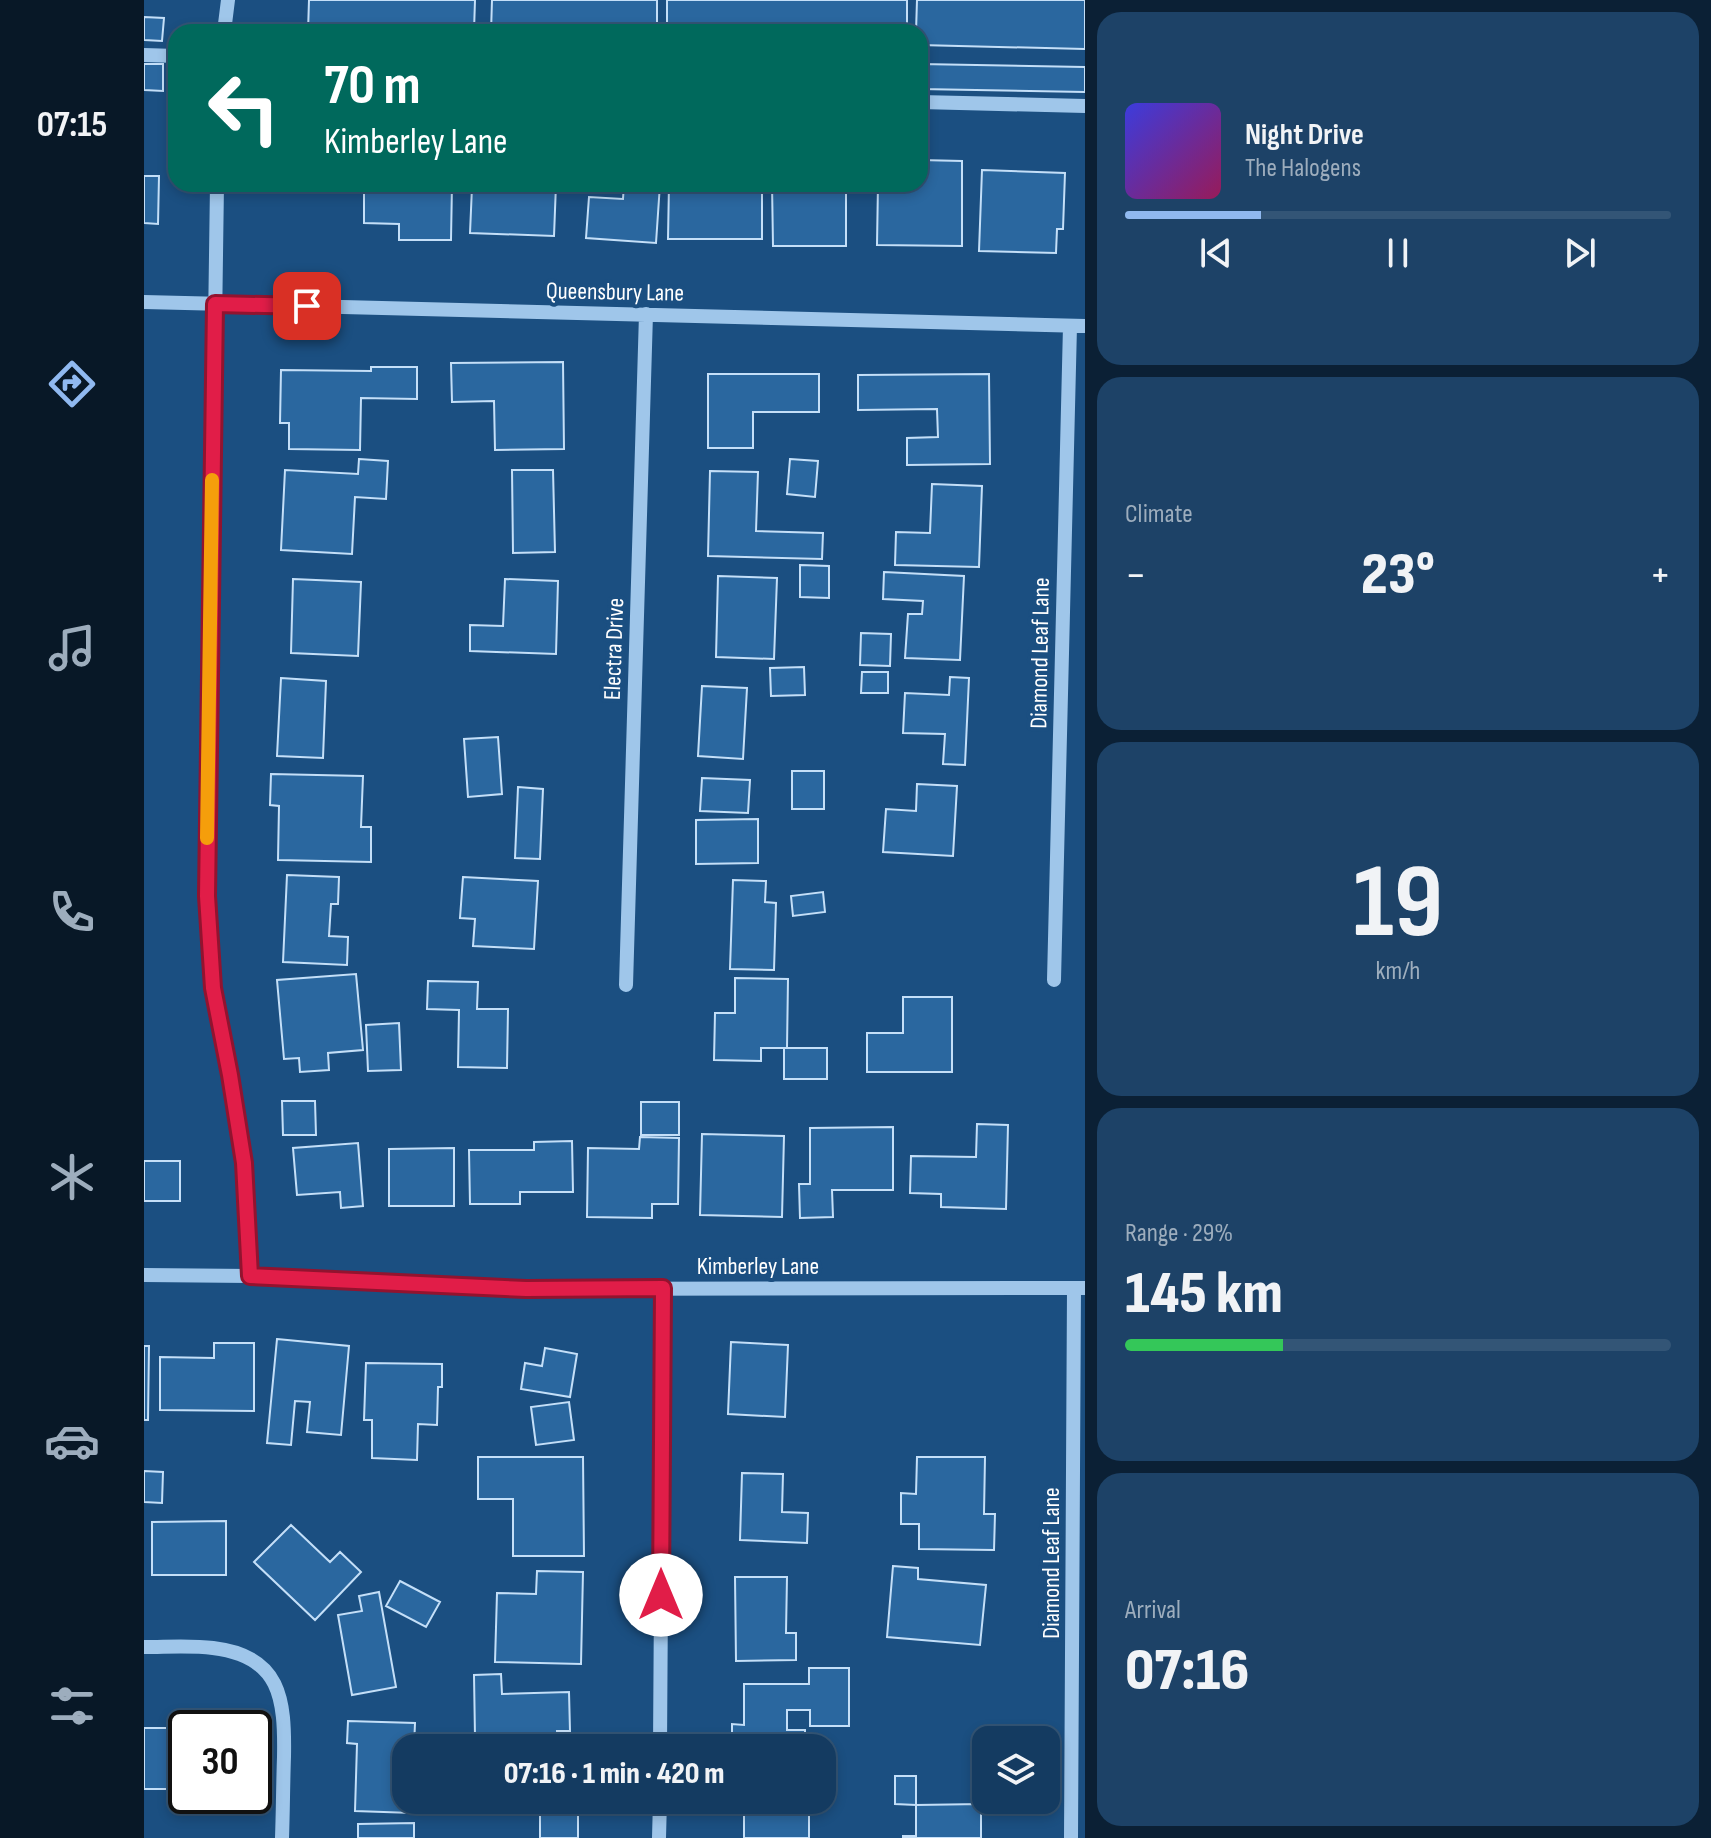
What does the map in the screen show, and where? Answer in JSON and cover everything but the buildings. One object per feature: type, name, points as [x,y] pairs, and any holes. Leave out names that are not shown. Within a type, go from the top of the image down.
[{"type":"street","points":[[225,24],[228,0]]},
{"type":"street","points":[[144,55],[168,56]]},
{"type":"street","points":[[928,102],[1085,106]]},
{"type":"street","points":[[217,192],[207,896],[213,988],[244,1163],[250,1276]]},
{"type":"street","name":"Queensbury Lane","points":[[144,302],[1078,326]]},
{"type":"street","name":"Electra Drive","points":[[626,985],[646,314]]},
{"type":"street","name":"Diamond Leaf Lane","points":[[1054,980],[1078,326]]},
{"type":"street","name":"Kimberley Lane","points":[[144,1275],[250,1276],[526,1289],[1080,1288]]},
{"type":"street","points":[[660,1734],[663,1288]]},
{"type":"street","name":"Diamond Leaf Lane","points":[[1071,1838],[1080,1288]]},
{"type":"street","points":[[144,1647],[213,1648],[247,1656],[270,1675],[282,1701],[284,1727],[282,1838]]},
{"type":"street","points":[[659,1838],[660,1814]]},
{"type":"slow traffic","points":[[207,838],[212,480]]},
{"type":"route","points":[[307,306],[215,304],[207,896],[213,988],[244,1163],[250,1276],[526,1289],[663,1288],[661,1595]]}]
